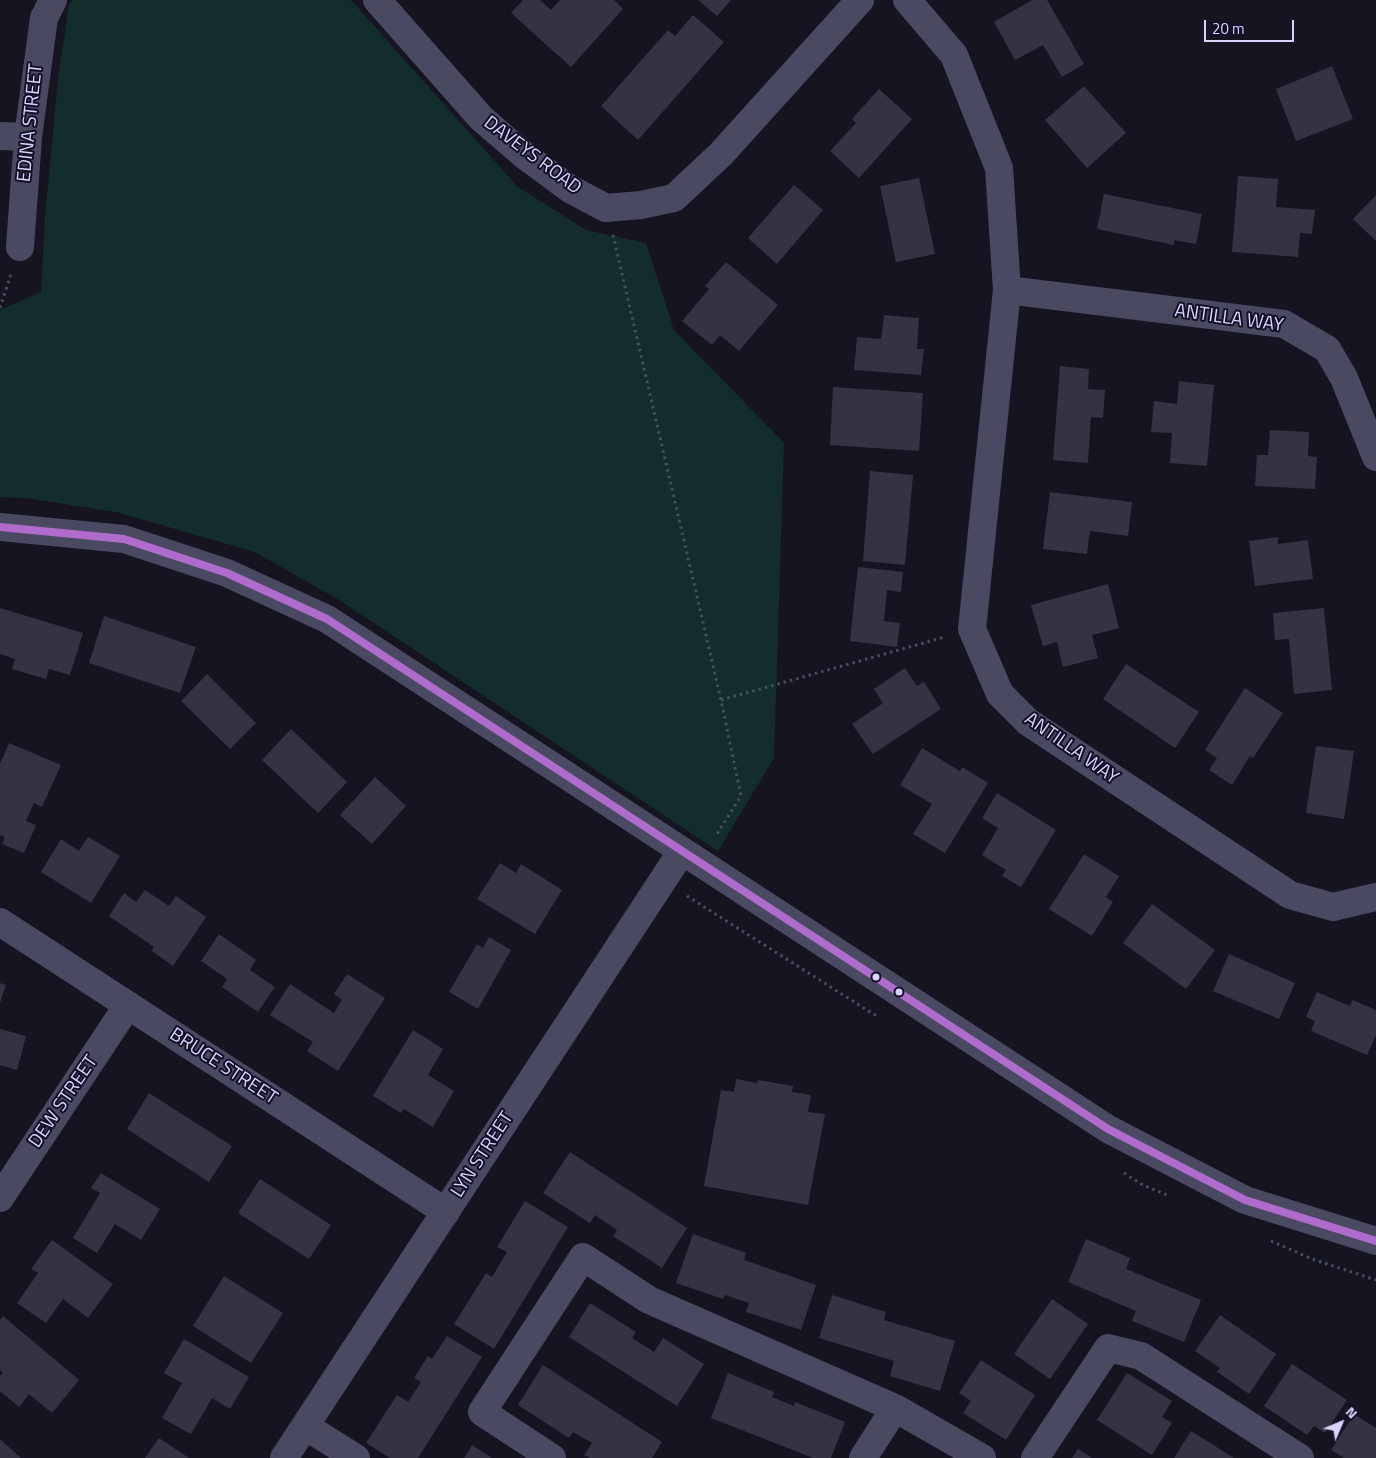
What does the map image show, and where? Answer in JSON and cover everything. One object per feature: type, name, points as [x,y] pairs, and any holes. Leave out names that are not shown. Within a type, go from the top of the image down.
[{"type":"street","name":"EDINA STREET","points":[[20,247],[28,137],[44,18],[53,0]]},
{"type":"street","name":"DAVEYS ROAD","points":[[377,0],[481,118],[524,155],[570,188],[606,208]]},
{"type":"street","points":[[606,208],[641,205],[674,198],[721,154],[860,0]]},
{"type":"street","name":"ANTILLA WAY","points":[[907,0],[954,55],[999,168],[1007,290],[972,629],[1000,694],[1036,728],[1290,895],[1333,907],[1376,897]]},
{"type":"street","points":[[0,136],[28,137]]},
{"type":"street","name":"ANTILLA WAY","points":[[1007,290],[1284,324],[1327,348],[1344,378],[1376,457]]},
{"type":"street","points":[[0,527],[124,539],[228,573],[327,619],[1108,1129],[1245,1200],[1376,1241]]},
{"type":"street","name":"LYN STREET","points":[[284,1458],[446,1212],[690,857]]},
{"type":"street","name":"BRUCE STREET","points":[[0,922],[446,1212]]},
{"type":"street","name":"DEW STREET","points":[[0,1198],[128,1005]]},
{"type":"street","points":[[552,1458],[482,1412],[584,1257],[649,1300],[895,1408],[982,1458]]},
{"type":"street","points":[[1035,1458],[1108,1348],[1142,1356],[1300,1458]]},
{"type":"street","points":[[863,1458],[895,1408]]},
{"type":"street","points":[[305,1426],[356,1458]]},
{"type":"path","points":[[606,208],[721,700],[741,796],[690,857]]},
{"type":"path","points":[[0,308],[20,247]]},
{"type":"path","points":[[721,700],[972,629]]},
{"type":"green space","points":[[72,0],[351,0],[518,187],[586,230],[646,243],[674,330],[784,443],[774,758],[718,851],[339,600],[255,552],[116,512],[25,498],[0,497],[0,310],[41,292],[45,216],[58,79],[69,5]]},
{"type":"building","points":[[523,0],[540,0],[551,10],[560,0],[614,0],[623,9],[571,67],[511,13]]},
{"type":"building","points":[[698,0],[731,0],[717,16]]},
{"type":"building","points":[[1032,0],[1047,0],[1084,64],[1062,77],[1043,45],[1015,60],[994,22]]},
{"type":"building","points":[[693,15],[724,42],[638,140],[601,106],[668,30],[675,36]]},
{"type":"building","points":[[1332,66],[1353,119],[1296,141],[1276,89]]},
{"type":"building","points":[[1084,86],[1126,133],[1087,168],[1045,120]]},
{"type":"building","points":[[879,89],[912,119],[859,178],[830,151],[856,123],[852,119]]},
{"type":"building","points":[[1238,176],[1278,179],[1276,207],[1315,210],[1312,234],[1300,233],[1298,257],[1232,252]]},
{"type":"building","points":[[919,178],[935,254],[896,262],[880,186]]},
{"type":"building","points":[[794,185],[823,210],[777,264],[748,238]]},
{"type":"building","points":[[1104,194],[1202,214],[1196,244],[1174,240],[1174,245],[1097,229]]},
{"type":"building","points":[[1376,195],[1376,241],[1353,219]]},
{"type":"building","points":[[726,262],[778,305],[739,351],[720,335],[712,345],[682,321],[709,289],[705,286]]},
{"type":"building","points":[[884,315],[919,318],[917,349],[924,349],[921,375],[854,370],[857,337],[881,339]]},
{"type":"building","points":[[1060,366],[1089,369],[1088,389],[1105,390],[1103,418],[1091,417],[1088,463],[1053,460]]},
{"type":"building","points":[[1179,381],[1214,385],[1207,466],[1170,463],[1172,433],[1151,432],[1154,401],[1177,404]]},
{"type":"building","points":[[833,387],[923,393],[919,451],[830,445]]},
{"type":"building","points":[[1270,430],[1309,432],[1308,456],[1317,457],[1315,489],[1255,486],[1257,455],[1268,455]]},
{"type":"building","points":[[870,471],[913,475],[905,565],[863,561]]},
{"type":"building","points":[[1050,492],[1132,502],[1128,536],[1090,531],[1087,554],[1043,549]]},
{"type":"building","points":[[1278,537],[1278,544],[1308,540],[1313,579],[1255,586],[1249,541]]},
{"type":"building","points":[[858,567],[903,572],[901,592],[887,590],[884,621],[900,623],[897,647],[850,641]]},
{"type":"building","points":[[1108,584],[1119,628],[1092,635],[1098,658],[1063,667],[1057,642],[1043,646],[1031,605]]},
{"type":"building","points":[[0,608],[83,633],[70,675],[49,669],[46,679],[12,669],[15,659],[0,654]]},
{"type":"building","points":[[1324,608],[1332,690],[1294,694],[1289,639],[1275,640],[1273,613]]},
{"type":"building","points":[[104,616],[196,647],[180,693],[89,663]]},
{"type":"building","points":[[1126,664],[1199,712],[1175,748],[1103,699]]},
{"type":"building","points":[[905,668],[917,686],[924,682],[941,709],[873,754],[852,724],[883,703],[874,689]]},
{"type":"building","points":[[207,674],[256,723],[230,749],[181,701]]},
{"type":"building","points":[[1245,688],[1283,713],[1253,758],[1250,756],[1232,785],[1209,770],[1217,758],[1205,750]]},
{"type":"building","points":[[291,729],[347,782],[318,813],[262,760]]},
{"type":"building","points":[[9,743],[61,765],[42,807],[34,803],[26,821],[36,825],[24,853],[2,844],[5,837],[0,835],[0,764]]},
{"type":"building","points":[[1316,746],[1354,751],[1344,819],[1306,813]]},
{"type":"building","points":[[922,748],[960,771],[962,767],[988,783],[945,853],[913,834],[932,804],[900,785]]},
{"type":"building","points":[[375,777],[406,806],[372,844],[340,815]]},
{"type":"building","points":[[997,793],[1056,830],[1021,887],[1002,876],[1006,870],[982,855],[998,828],[982,818]]},
{"type":"building","points":[[88,837],[120,856],[91,903],[41,872],[61,839],[79,851]]},
{"type":"building","points":[[1084,854],[1119,876],[1106,897],[1113,902],[1092,936],[1049,909]]},
{"type":"building","points":[[500,863],[516,873],[521,864],[562,890],[535,934],[477,899]]},
{"type":"building","points":[[145,890],[169,906],[176,896],[206,917],[173,966],[152,951],[154,947],[109,916],[124,893],[136,902]]},
{"type":"building","points":[[1152,904],[1215,950],[1186,989],[1123,943]]},
{"type":"building","points":[[219,934],[256,960],[250,970],[275,987],[258,1012],[222,987],[227,979],[201,961]]},
{"type":"building","points":[[489,937],[511,950],[478,1009],[449,992],[477,944],[483,948]]},
{"type":"building","points":[[1229,954],[1295,983],[1279,1019],[1213,991]]},
{"type":"building","points":[[347,974],[385,998],[338,1071],[307,1051],[313,1042],[270,1015],[290,984],[334,1013],[342,1000],[334,994]]},
{"type":"building","points":[[0,983],[6,985],[0,1003]]},
{"type":"building","points":[[1317,992],[1350,1006],[1353,1000],[1376,1010],[1376,1035],[1367,1055],[1311,1031],[1315,1021],[1306,1017]]},
{"type":"building","points":[[0,1029],[26,1036],[17,1070],[0,1065]]},
{"type":"building","points":[[413,1030],[443,1049],[428,1075],[454,1091],[433,1127],[404,1109],[401,1113],[373,1096]]},
{"type":"building","points":[[736,1079],[757,1083],[758,1080],[793,1086],[792,1092],[811,1095],[808,1112],[825,1114],[808,1205],[704,1186],[721,1090],[734,1092]]},
{"type":"building","points":[[149,1093],[232,1146],[209,1182],[127,1129]]},
{"type":"building","points":[[570,1152],[687,1228],[662,1268],[613,1236],[617,1230],[595,1215],[590,1223],[543,1193]]},
{"type":"building","points":[[101,1173],[160,1209],[141,1240],[115,1224],[97,1253],[73,1238],[100,1193],[91,1188]]},
{"type":"building","points":[[260,1179],[331,1225],[309,1259],[238,1213]]},
{"type":"building","points":[[525,1201],[568,1227],[494,1349],[454,1324],[486,1273],[492,1277],[507,1252],[497,1247]]},
{"type":"building","points":[[693,1234],[746,1253],[744,1260],[816,1285],[801,1330],[746,1312],[749,1303],[725,1295],[723,1299],[676,1283]]},
{"type":"building","points":[[1086,1239],[1130,1258],[1126,1269],[1201,1300],[1184,1342],[1132,1321],[1136,1311],[1068,1282]]},
{"type":"building","points":[[52,1240],[113,1284],[88,1318],[63,1299],[46,1323],[17,1303],[38,1273],[31,1269]]},
{"type":"building","points":[[224,1276],[283,1313],[251,1363],[193,1326]]},
{"type":"building","points":[[832,1295],[886,1312],[884,1320],[955,1341],[940,1391],[890,1376],[894,1361],[819,1338]]},
{"type":"building","points":[[1052,1299],[1088,1324],[1050,1379],[1014,1354]]},
{"type":"building","points":[[590,1303],[636,1332],[632,1338],[654,1352],[663,1338],[704,1364],[677,1406],[569,1337]]},
{"type":"building","points":[[1220,1315],[1276,1354],[1249,1394],[1217,1372],[1220,1368],[1195,1351]]},
{"type":"building","points":[[3,1316],[79,1380],[52,1413],[29,1394],[19,1407],[0,1391],[0,1376],[3,1373],[0,1370],[0,1320]]},
{"type":"building","points":[[447,1336],[482,1357],[418,1458],[390,1458],[366,1443],[397,1395],[408,1402],[421,1382],[414,1378],[428,1356],[432,1359]]},
{"type":"building","points":[[184,1339],[249,1377],[230,1409],[212,1398],[191,1434],[162,1418],[182,1383],[164,1373]]},
{"type":"building","points":[[981,1360],[1035,1395],[1006,1440],[963,1413],[971,1401],[959,1393]]},
{"type":"building","points":[[1292,1364],[1347,1400],[1325,1433],[1314,1426],[1307,1435],[1264,1406]]},
{"type":"building","points":[[543,1365],[662,1442],[652,1458],[590,1458],[584,1455],[592,1443],[573,1432],[569,1438],[518,1405]]},
{"type":"building","points":[[728,1373],[774,1392],[772,1397],[794,1406],[795,1402],[845,1422],[831,1458],[813,1458],[711,1418]]},
{"type":"building","points":[[1127,1373],[1172,1401],[1162,1417],[1172,1423],[1152,1455],[1097,1420]]},
{"type":"building","points":[[1354,1414],[1376,1428],[1376,1458],[1344,1458],[1331,1450]]},
{"type":"building","points":[[1191,1431],[1234,1458],[1174,1458]]},
{"type":"building","points":[[159,1438],[189,1458],[145,1458]]},
{"type":"building","points":[[0,1439],[21,1458],[0,1458]]},
{"type":"building","points":[[472,1445],[492,1458],[464,1458]]},
{"type":"building","points":[[1078,1449],[1092,1458],[1072,1458]]},
{"type":"transit line","points":[[0,527],[124,539],[227,573],[327,619],[1108,1129],[1245,1200],[1376,1241]]}]
